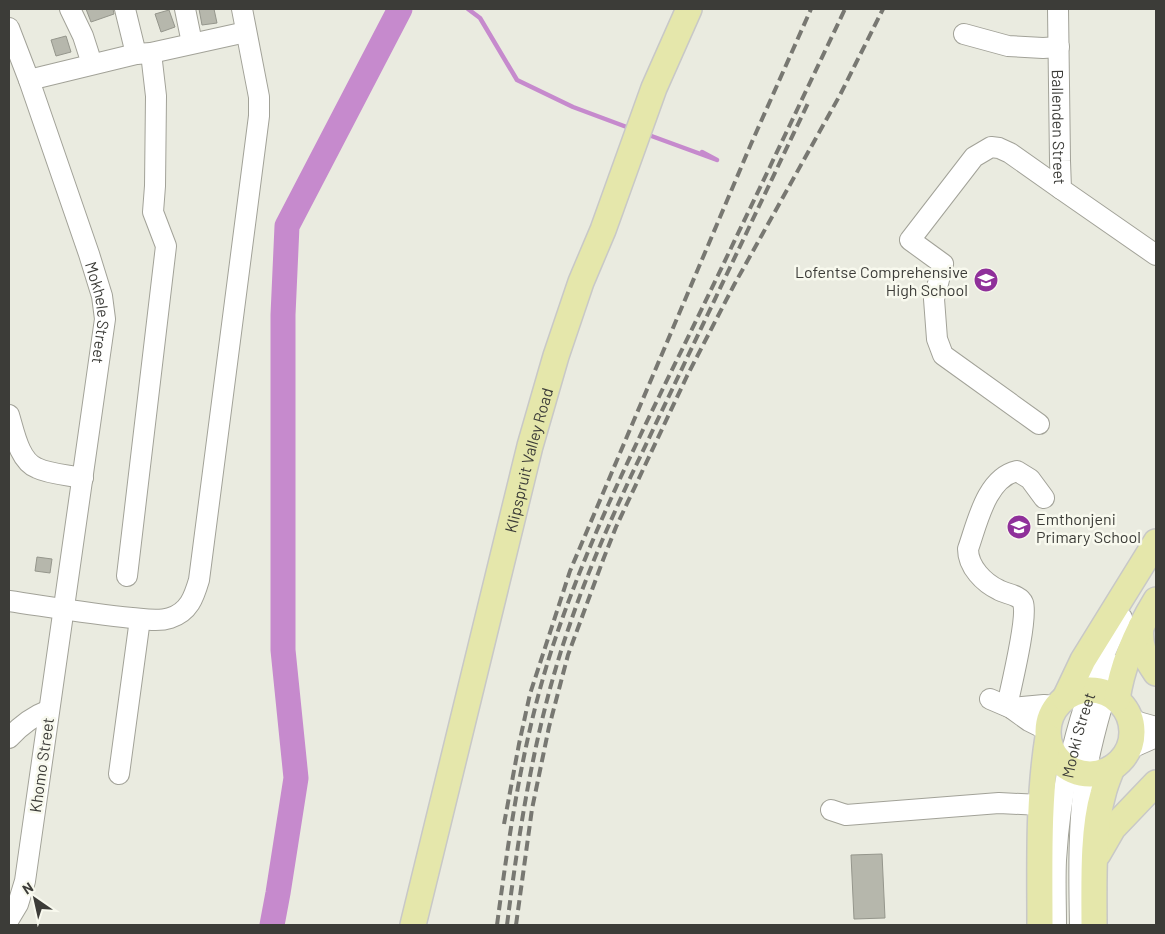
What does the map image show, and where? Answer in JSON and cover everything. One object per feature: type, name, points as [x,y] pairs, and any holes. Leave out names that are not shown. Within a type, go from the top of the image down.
[{"type":"main road","name":"Klipspruit Valley Road","points":[[398,925],[441,757],[522,418],[558,303],[617,166],[648,86],[674,9]]},
{"type":"main road","name":"Klipspruit Valley Road","points":[[648,86],[689,9]]},
{"type":"main road","name":"Klipspruit Valley Road","points":[[413,925],[530,446],[556,356],[578,292],[603,230],[617,166]]},
{"type":"main road","name":"Mooki Street","points":[[1040,925],[1041,805],[1048,734],[1052,716],[1087,653],[1156,542]]},
{"type":"main road","name":"Mooki Street","points":[[1110,700],[1120,682],[1126,662],[1141,627],[1156,600]]},
{"type":"main road","points":[[1141,627],[1140,638],[1143,652],[1156,673]]},
{"type":"main road","points":[[1048,734],[1055,754],[1076,771],[1095,774],[1112,768],[1129,749],[1132,732],[1110,700],[1081,691],[1061,702]]},
{"type":"main road","points":[[1094,925],[1097,825],[1103,795],[1112,768]]},
{"type":"main road","points":[[1096,858],[1113,828],[1156,783]]},
{"type":"street","points":[[70,9],[92,64]]},
{"type":"street","points":[[125,9],[144,54],[156,96],[153,212],[166,246],[127,576]]},
{"type":"street","points":[[185,9],[192,43]]},
{"type":"street","points":[[9,601],[163,620],[179,614],[194,598],[198,580],[259,116],[259,97],[242,9]]},
{"type":"street","name":"Ballenden Street","points":[[1058,9],[1061,189],[1156,255]]},
{"type":"street","name":"Mokhele Street","points":[[9,28],[29,80],[89,254],[105,308],[83,478],[63,609]]},
{"type":"street","points":[[29,80],[92,64],[246,32]]},
{"type":"street","points":[[964,34],[1008,46],[1059,47]]},
{"type":"street","points":[[1039,424],[943,356],[937,339],[934,299],[943,264],[910,240],[974,157],[991,148],[999,148],[1010,153],[1061,189]]},
{"type":"street","points":[[9,415],[20,448],[28,462],[36,468],[83,478]]},
{"type":"street","points":[[1003,704],[1023,623],[1023,604],[1022,600],[1017,597],[989,585],[981,577],[968,557],[968,550],[988,494],[1001,478],[1017,471],[1030,479],[1044,498]]},
{"type":"street","name":"Mooki Street","points":[[1056,925],[1056,860],[1076,771],[1110,700],[1108,644],[1137,590],[1156,561]]},
{"type":"street","name":"Mooki Street","points":[[1110,700],[1109,678],[1130,629],[1156,587]]},
{"type":"street","name":"Khomo Street","points":[[9,919],[18,904],[25,881],[63,609]]},
{"type":"street","points":[[119,774],[140,618]]},
{"type":"street","points":[[1110,700],[1138,722],[1156,727]]},
{"type":"street","points":[[1003,704],[1044,705],[1061,702]]},
{"type":"street","points":[[1003,704],[1048,734]]},
{"type":"street","points":[[9,738],[22,724],[36,714],[49,710]]},
{"type":"street","points":[[1129,749],[1156,737]]},
{"type":"street","name":"Mooki Street","points":[[1076,771],[1082,820],[1080,925]]},
{"type":"street","points":[[832,810],[846,816],[999,803],[1041,805]]},
{"type":"building","points":[[86,9],[113,9],[114,14],[91,22]]},
{"type":"building","points":[[199,9],[214,9],[217,23],[202,25]]},
{"type":"building","points":[[169,10],[175,27],[161,32],[155,14]]},
{"type":"building","points":[[66,36],[71,52],[56,56],[51,40]]},
{"type":"building","points":[[37,557],[52,559],[50,573],[35,571]]},
{"type":"building","points":[[882,854],[885,918],[854,919],[851,855]]},
{"type":"waterway","points":[[272,925],[296,778],[283,650],[283,315],[287,226],[400,9]]},
{"type":"waterway","points":[[468,9],[480,18],[517,80],[573,107],[632,129]]},
{"type":"waterway","points":[[646,134],[717,160],[702,152]]},
{"type":"railway","points":[[504,824],[530,694],[570,571],[751,144],[811,9]]},
{"type":"railway","points":[[497,925],[512,824],[531,724],[563,616],[596,533],[633,451],[845,9]]},
{"type":"railway","points":[[516,925],[532,809],[549,727],[568,655],[616,527],[687,376],[734,285],[840,95],[883,9]]},
{"type":"railway","points":[[507,925],[524,811],[539,735],[558,661],[577,605],[631,476],[809,101]]},
{"type":"place","name":"Lofentse Comprehensive High School","points":[[986,280]]},
{"type":"place","name":"Emthonjeni Primary School","points":[[1019,527]]}]
